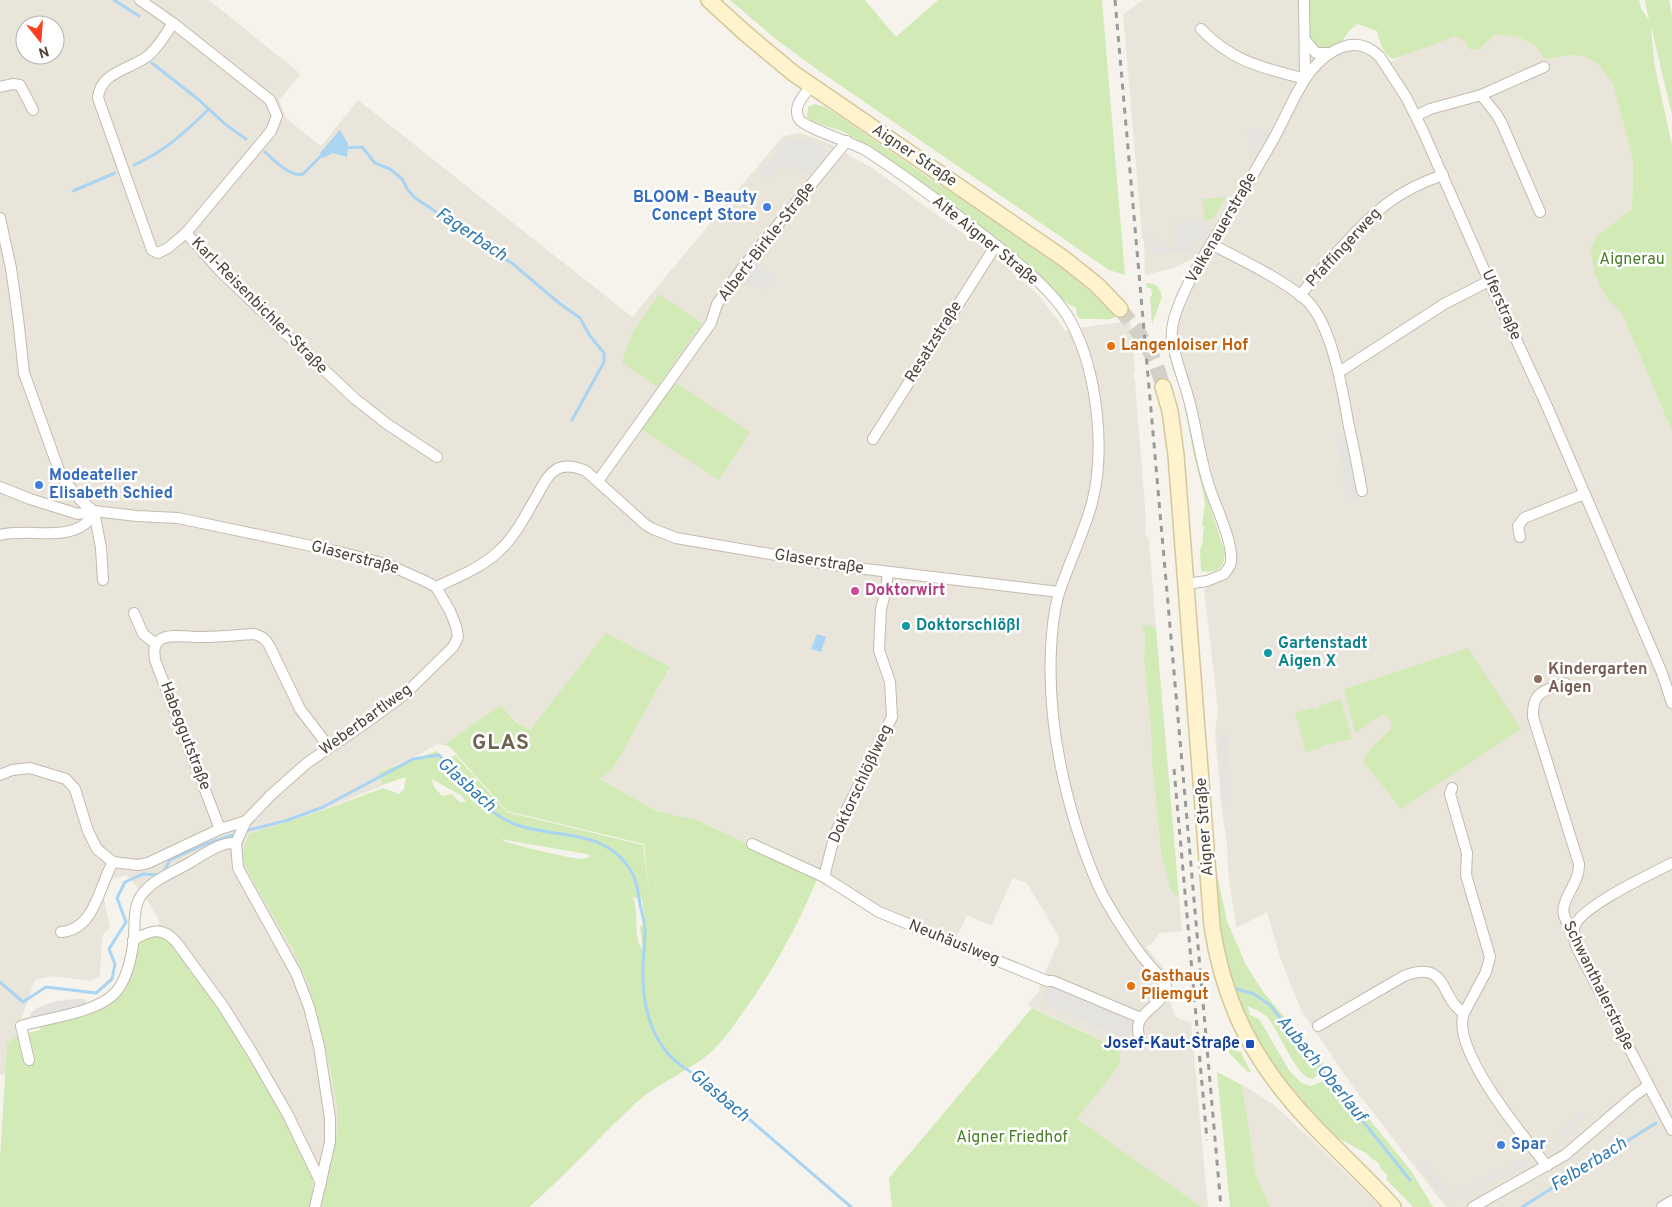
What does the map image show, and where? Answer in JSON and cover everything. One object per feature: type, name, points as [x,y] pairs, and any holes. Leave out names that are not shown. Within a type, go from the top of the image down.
[{"type":"main road","name":"Aigner Straße","points":[[709,0],[752,39],[811,86],[1063,258],[1097,285],[1120,309]]},
{"type":"main road","name":"Aigner Straße","points":[[1163,387],[1173,426],[1212,926],[1221,971],[1240,1024],[1255,1052],[1284,1094],[1394,1207]]},
{"type":"street","points":[[140,0],[173,23],[270,100],[278,116],[271,131],[186,233]]},
{"type":"street","points":[[1202,29],[1208,36],[1241,60],[1305,79],[1304,0]]},
{"type":"street","name":"Karl-Reisenbichler-Straße","points":[[173,23],[148,56],[115,73],[105,81],[98,92],[99,103],[152,250],[158,253],[186,233],[221,272],[354,398],[387,424],[437,457]]},
{"type":"street","points":[[1304,39],[1316,53],[1330,53]]},
{"type":"street","name":"Uferstraße","points":[[1305,79],[1313,68],[1330,53],[1337,48],[1352,44],[1364,46],[1374,51],[1396,80],[1416,116],[1546,404],[1662,673],[1672,703]]},
{"type":"street","points":[[1416,116],[1481,95],[1544,68]]},
{"type":"street","name":"Valkenauerstraße","points":[[1186,584],[1207,581],[1224,574],[1231,561],[1225,529],[1204,471],[1192,412],[1172,337],[1172,327],[1200,260],[1275,136],[1305,79]]},
{"type":"street","points":[[0,87],[13,84],[20,85],[33,110]]},
{"type":"street","name":"Alte Aigner Straße","points":[[811,86],[798,107],[800,120],[811,128],[866,150],[922,189],[996,245],[1051,296],[1069,320],[1083,353],[1093,387],[1098,436],[1096,481],[1092,501],[1060,592],[1054,620],[1051,651],[1053,719],[1057,758],[1079,836],[1096,880],[1123,928],[1165,984],[1163,995],[1141,1018]]},
{"type":"street","points":[[1481,95],[1502,124],[1540,212]]},
{"type":"street","name":"Albert-Birkle-Straße","points":[[598,481],[711,323],[718,304],[743,267],[847,141]]},
{"type":"street","name":"Pfaffingerweg","points":[[1300,296],[1317,274],[1374,212],[1411,188],[1443,175]]},
{"type":"street","points":[[0,218],[2,237],[11,268],[24,373],[61,476],[81,501],[94,511],[101,548],[103,580]]},
{"type":"street","points":[[1211,244],[1272,278],[1308,302],[1319,320],[1331,347],[1339,372],[1362,491]]},
{"type":"street","name":"Resatzstraße","points":[[873,439],[996,245]]},
{"type":"street","points":[[1339,372],[1444,304],[1489,281]]},
{"type":"street","name":"Glaserstraße","points":[[0,488],[78,514],[94,511],[178,518],[289,541],[380,562],[403,571],[436,588],[483,564],[498,553],[508,542],[547,478],[555,470],[566,466],[586,471],[646,525],[676,538],[811,562],[1060,592]]},
{"type":"street","points":[[1520,537],[1518,526],[1524,518],[1584,494]]},
{"type":"street","points":[[0,535],[17,533],[47,534],[64,531],[86,523],[94,511]]},
{"type":"street","name":"Doktorschlößlweg","points":[[824,877],[835,834],[892,717],[890,682],[879,650],[881,609],[888,572]]},
{"type":"street","name":"Weberbartlweg","points":[[236,847],[246,821],[307,763],[404,695],[453,647],[458,637],[458,631],[450,610],[436,588]]},
{"type":"street","points":[[134,613],[143,634],[156,644],[162,639],[170,637],[254,634],[266,639],[300,709],[329,747]]},
{"type":"street","name":"Habeggutstraße","points":[[156,644],[154,649],[155,660],[220,829]]},
{"type":"street","name":"Schwanthalerstraße","points":[[1565,683],[1540,692],[1534,701],[1533,717],[1579,864],[1578,876],[1567,895],[1563,908],[1565,920],[1574,930],[1574,941],[1580,954],[1672,1130]]},
{"type":"street","points":[[0,775],[12,770],[30,768],[66,779],[75,789],[82,817],[93,843],[97,849],[113,862],[138,865],[148,863],[220,829],[246,821]]},
{"type":"street","points":[[1452,788],[1450,794],[1467,854],[1466,875],[1490,957],[1486,972],[1464,1013],[1462,1031],[1480,1075],[1547,1166]]},
{"type":"street","points":[[30,1060],[21,1026],[86,1009],[108,999],[116,992],[129,966],[136,908],[143,892],[155,882],[222,844],[236,847],[238,868],[296,974],[312,1016],[319,1046],[330,1118],[330,1142],[315,1207]]},
{"type":"street","name":"Neuhäuslweg","points":[[752,844],[824,877],[879,912],[1141,1018]]},
{"type":"street","points":[[61,932],[74,929],[87,918],[113,862]]},
{"type":"street","points":[[1574,930],[1581,917],[1592,908],[1672,863]]},
{"type":"street","points":[[133,940],[148,932],[160,931],[171,936],[177,943],[224,1006],[254,1054],[288,1115],[321,1184]]},
{"type":"street","points":[[1318,1026],[1404,976],[1420,972],[1439,978],[1454,1006],[1464,1013]]},
{"type":"street","points":[[1140,1039],[1137,1028],[1141,1018]]},
{"type":"street","points":[[1473,1207],[1547,1166],[1578,1146],[1635,1095],[1648,1086]]},
{"type":"street","points":[[1662,1207],[1672,1201]]},
{"type":"shaded area","points":[[0,0],[209,0],[301,74],[279,100],[286,118],[321,146],[358,100],[632,317],[783,136],[800,133],[828,143],[872,168],[979,245],[1039,296],[1065,331],[1118,323],[1130,314],[1135,370],[1133,375],[1146,520],[1145,533],[1149,539],[1156,628],[1142,625],[1145,634],[1144,658],[1152,762],[1161,852],[1171,890],[1179,897],[1182,931],[1160,933],[1146,947],[1169,974],[1169,997],[1174,1014],[1179,1019],[1191,1022],[1208,1207],[1202,1207],[1077,1119],[1119,1064],[1119,1049],[1027,1005],[1039,991],[1040,984],[1060,939],[1027,883],[1013,878],[991,926],[967,915],[952,946],[831,887],[823,886],[818,877],[709,825],[697,820],[656,811],[600,779],[614,766],[670,668],[529,730],[518,723],[501,705],[443,745],[438,744],[412,758],[378,772],[382,786],[286,823],[241,856],[250,876],[293,950],[308,984],[319,1022],[337,1105],[337,1131],[324,1196],[313,1184],[311,1168],[158,933],[159,920],[145,897],[127,875],[109,880],[103,894],[110,928],[102,936],[100,976],[89,981],[53,976],[35,980],[15,1036],[7,1044],[5,1075],[0,1075]]},
{"type":"shaded area","points":[[1143,0],[1299,0],[1299,42],[1313,53],[1329,60],[1342,52],[1357,48],[1386,64],[1408,53],[1454,37],[1463,40],[1470,50],[1480,49],[1495,34],[1518,37],[1535,45],[1544,59],[1569,55],[1584,56],[1599,65],[1613,84],[1633,160],[1632,210],[1597,236],[1607,298],[1622,314],[1672,431],[1672,1207],[1446,1207],[1351,1084],[1302,1012],[1281,960],[1267,912],[1236,928],[1222,813],[1215,732],[1218,711],[1204,589],[1225,579],[1234,566],[1193,399],[1176,346],[1176,318],[1206,258],[1197,256],[1174,268],[1145,275],[1144,242],[1123,14]]},
{"type":"shaded area","points":[[1265,128],[1266,136],[1251,161],[1247,130]]},
{"type":"shaded area","points":[[789,139],[810,140],[828,151],[809,174],[796,167],[788,167],[777,172],[769,181],[760,174]]},
{"type":"shaded area","points":[[1208,221],[1209,231],[1204,242],[1192,243],[1192,251],[1152,255],[1152,246],[1146,246],[1143,235],[1152,234],[1154,248],[1177,246],[1175,223]]},
{"type":"shaded area","points":[[756,262],[775,278],[765,291],[751,281],[746,286],[740,282]]},
{"type":"shaded area","points":[[1346,435],[1356,499],[1347,501],[1337,437]]},
{"type":"shaded area","points":[[1229,733],[1228,748],[1232,792],[1230,806],[1223,806],[1218,737]]},
{"type":"shaded area","points":[[1049,984],[1136,1021],[1128,1040],[1041,1002]]},
{"type":"shaded area","points":[[85,999],[87,1005],[31,1018],[30,1014],[39,1007],[56,1001]]},
{"type":"shaded area","points":[[1242,1085],[1273,1104],[1381,1207],[1270,1207],[1256,1175]]},
{"type":"shaded area","points":[[1581,1112],[1586,1117],[1560,1140],[1555,1134]]},
{"type":"shaded area","points":[[1525,1158],[1528,1164],[1455,1201],[1452,1196],[1446,1201],[1419,1167],[1426,1161],[1452,1195]]},
{"type":"green space","points":[[730,0],[865,0],[896,37],[938,0],[1102,0],[1125,275],[1109,270],[818,70],[777,40]]},
{"type":"green space","name":"Aignerau","points":[[1308,0],[1639,0],[1641,9],[1649,20],[1645,0],[1669,0],[1672,15],[1672,115],[1651,26],[1654,62],[1672,146],[1672,431],[1622,314],[1607,298],[1594,273],[1591,248],[1597,236],[1632,209],[1633,160],[1613,84],[1599,65],[1584,56],[1569,55],[1544,59],[1535,45],[1518,37],[1495,34],[1480,49],[1470,50],[1462,40],[1454,37],[1393,59],[1389,57],[1380,44],[1377,31],[1358,24],[1334,48],[1327,51],[1318,51],[1309,34]]},
{"type":"green space","points":[[814,104],[825,107],[1027,242],[1072,276],[1112,313],[1116,314],[1121,300],[1120,295],[1123,306],[1120,311],[1111,319],[1080,319],[1076,308],[1062,300],[1027,264],[876,150],[839,130],[812,122],[807,117],[808,107]]},
{"type":"green space","points":[[1226,197],[1213,219],[1204,220],[1203,199]]},
{"type":"green space","points":[[1146,283],[1157,286],[1162,297],[1152,324],[1151,288],[1147,288]]},
{"type":"green space","points":[[659,294],[702,323],[657,387],[622,362],[633,332]]},
{"type":"green space","points":[[1168,353],[1188,412],[1202,483],[1225,552],[1225,558],[1219,569],[1211,572],[1201,571],[1200,549],[1204,527],[1202,525],[1205,504],[1183,399]]},
{"type":"green space","points":[[673,381],[750,432],[719,480],[639,428]]},
{"type":"green space","points":[[1142,624],[1156,628],[1179,897],[1171,891],[1161,852],[1144,658],[1145,635]]},
{"type":"green space","points":[[606,633],[670,667],[614,767],[600,779],[656,811],[697,820],[818,877],[794,930],[775,963],[732,1028],[719,1044],[701,1060],[637,1102],[529,1207],[321,1207],[337,1131],[337,1105],[319,1022],[308,984],[293,950],[250,876],[241,856],[249,834],[316,813],[383,788],[399,794],[404,789],[406,777],[382,785],[378,772],[437,751],[446,762],[455,755],[507,812],[643,845],[650,900],[644,844],[507,811],[449,746],[443,745],[501,705],[517,723],[530,730]],"holes":[[[432,779],[462,796],[466,802],[460,802],[451,794],[442,796],[434,787]],[[500,839],[591,856],[584,859],[577,858],[540,851]],[[632,896],[634,898],[641,897],[646,925],[640,926],[643,950],[637,937],[635,902]]]},
{"type":"green space","points":[[1468,648],[1521,729],[1401,809],[1363,761],[1370,749],[1391,729],[1391,722],[1381,715],[1355,733],[1344,689]]},
{"type":"green space","points":[[1341,699],[1352,739],[1321,746],[1321,748],[1306,752],[1295,713],[1314,707],[1315,710],[1320,708],[1319,706]]},
{"type":"green space","points":[[1215,865],[1227,921],[1246,965],[1264,993],[1326,1067],[1313,1079],[1307,1077],[1295,1063],[1267,1017],[1247,1006],[1250,1015],[1259,1019],[1289,1070],[1300,1082],[1310,1086],[1321,1082],[1331,1072],[1412,1172],[1433,1207],[1413,1207],[1386,1179],[1388,1176],[1375,1160],[1336,1137],[1282,1082],[1246,1022],[1226,966],[1220,933]]},
{"type":"green space","points":[[150,934],[165,934],[219,1007],[279,1105],[311,1168],[313,1184],[312,1207],[0,1207],[0,1159],[7,1044],[15,1036],[40,1030],[40,1023],[116,994],[137,941]]},
{"type":"green space","name":"Aigner Friedhof","points":[[1032,1008],[1119,1049],[1120,1064],[1077,1119],[1202,1207],[892,1207],[889,1178]]},
{"type":"green space","points":[[1233,1039],[1234,1045],[1238,1052],[1240,1051],[1251,1072],[1248,1072],[1230,1054],[1225,1041]]},
{"type":"green space","points":[[1217,1072],[1242,1085],[1256,1175],[1270,1207],[1230,1207]]},
{"type":"water","points":[[340,130],[348,144],[347,157],[333,153],[323,158],[320,153]]},
{"type":"water","points":[[817,634],[826,637],[821,652],[811,649]]},
{"type":"waterway","name":"Fagerbach","points":[[114,0],[139,16]]},
{"type":"waterway","name":"Fagerbach","points":[[152,63],[199,100],[225,124],[246,139]]},
{"type":"waterway","name":"Fagerbach","points":[[134,165],[165,148],[208,110]]},
{"type":"waterway","name":"Fagerbach","points":[[346,148],[362,147],[375,163],[390,169],[402,179],[414,197],[513,264],[580,318],[590,336],[604,353],[604,362],[572,420]]},
{"type":"waterway","name":"Fagerbach","points":[[265,152],[283,168],[298,175],[303,174],[323,154]]},
{"type":"waterway","name":"Fagerbach","points":[[73,191],[115,173]]},
{"type":"waterway","name":"Glasbach","points":[[245,831],[288,820],[323,807],[413,759],[439,755],[474,795],[505,820],[533,829],[579,837],[607,847],[619,856],[630,869],[636,882],[645,928],[643,964],[645,1001],[647,1012],[660,1043],[674,1060],[705,1081],[851,1207]]},
{"type":"waterway","name":"Glasbach","points":[[0,982],[23,1002],[46,987],[96,993],[112,979],[115,964],[109,949],[126,922],[117,898],[125,882],[143,874],[162,875],[170,860],[203,845],[236,834]]},
{"type":"waterway","name":"Aubach Oberlauf","points":[[1233,988],[1254,994],[1270,1005],[1410,1180]]},
{"type":"waterway","name":"Felberbach","points":[[1522,1207],[1656,1123]]},
{"type":"tunnel","points":[[1120,309],[1146,345],[1156,365],[1163,387]]},
{"type":"railway","points":[[1115,0],[1221,1207]]},
{"type":"railway","points":[[1174,769],[1207,1140]]},
{"type":"place","name":"BLOOM - Beauty Concept Store","points":[[767,207]]},
{"type":"place","name":"Langenloiser Hof","points":[[1111,346]]},
{"type":"place","name":"Modeatelier Elisabeth Schied","points":[[39,485]]},
{"type":"place","name":"Doktorwirt","points":[[855,591]]},
{"type":"place","name":"Doktorschlößl","points":[[906,626]]},
{"type":"place","name":"Gartenstadt Aigen X","points":[[1268,653]]},
{"type":"place","name":"Kindergarten Aigen","points":[[1538,679]]},
{"type":"place","name":"Gasthaus Pliemgut","points":[[1131,986]]},
{"type":"place","name":"Josef-Kaut-Straße","points":[[1250,1044]]},
{"type":"place","name":"Spar","points":[[1501,1145]]},
{"type":"district","name":"GLAS","points":[[501,743]]}]
